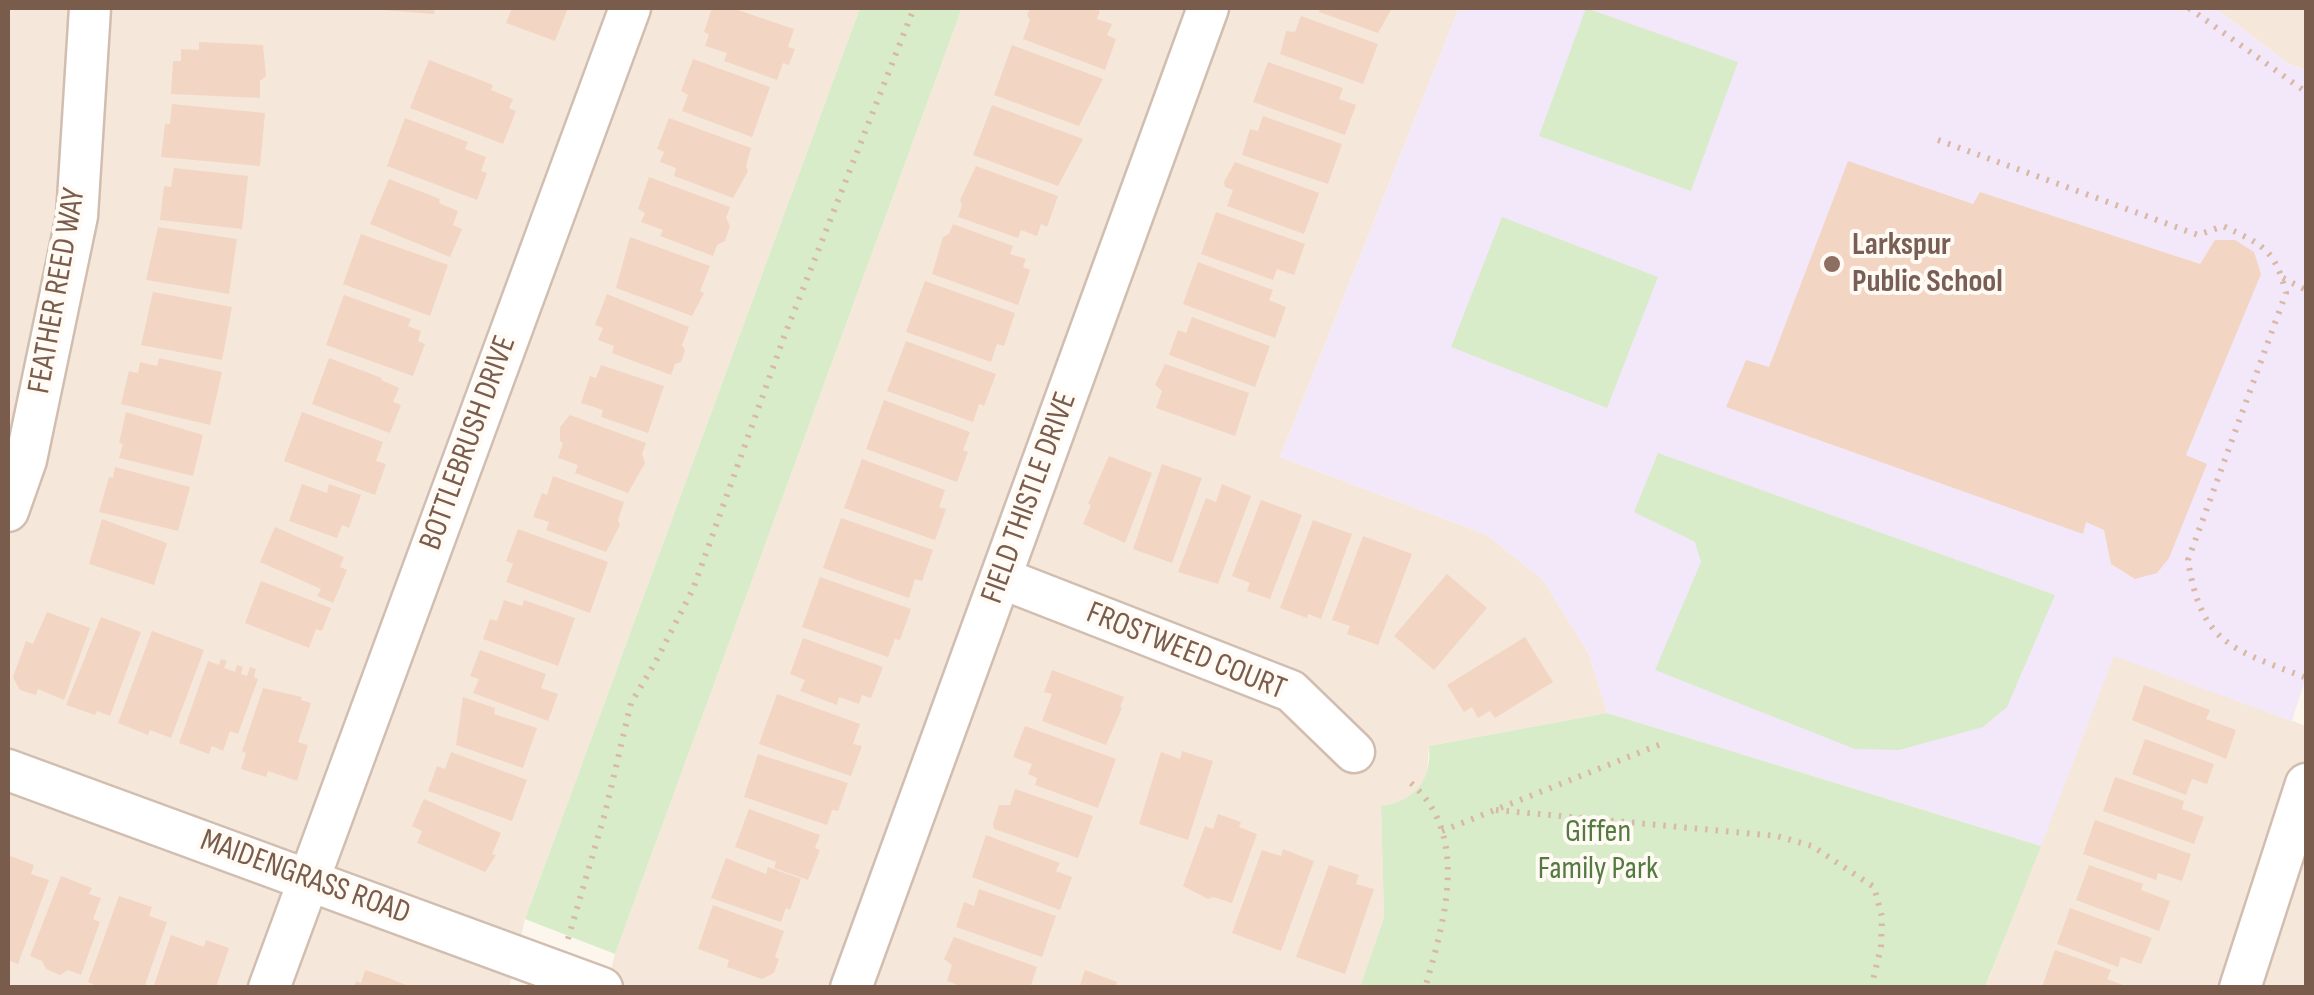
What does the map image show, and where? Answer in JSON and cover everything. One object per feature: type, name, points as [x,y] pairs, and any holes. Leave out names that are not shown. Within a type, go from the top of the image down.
[{"type":"street","name":"FEATHER REED WAY","points":[[8,511],[26,460],[76,216],[90,8]]},
{"type":"street","name":"BOTTLEBRUSH DRIVE","points":[[270,988],[630,8]]},
{"type":"street","name":"FIELD THISTLE DRIVE","points":[[851,988],[1208,8]]},
{"type":"street","name":"FROSTWEED COURT","points":[[1000,578],[1291,692],[1354,752]]},
{"type":"street","name":"MAIDENGRASS ROAD","points":[[8,770],[602,988]]},
{"type":"street","points":[[2240,988],[2306,784]]},
{"type":"path","points":[[559,972],[631,703],[693,589],[784,338],[914,8]]},
{"type":"path","points":[[2189,8],[2306,92]]},
{"type":"path","points":[[1938,140],[2198,235],[2223,226],[2266,246],[2286,294],[2188,560],[2193,594],[2208,624],[2231,649],[2304,677]]},
{"type":"path","points":[[2282,277],[2306,290]]},
{"type":"path","points":[[1442,831],[1666,742]]},
{"type":"path","points":[[1411,783],[1429,799],[1447,848],[1447,892],[1425,988]]},
{"type":"path","points":[[1496,810],[1777,836],[1812,846],[1874,887],[1882,917],[1882,947],[1871,988]]},
{"type":"shaded area","points":[[8,8],[860,8],[525,919],[509,987],[8,987]]},
{"type":"shaded area","points":[[962,8],[1459,8],[1280,457],[1487,535],[1543,580],[1589,654],[1607,713],[1429,746],[1427,775],[1420,788],[1409,798],[1381,807],[1384,917],[1360,987],[606,988],[615,954]]},
{"type":"shaded area","name":"Larkspur Public School","points":[[1459,8],[2215,8],[2289,64],[2306,70],[2306,677],[2292,721],[2114,656],[2041,846],[1607,713],[1589,654],[1543,580],[1487,535],[1280,457]]},
{"type":"shaded area","points":[[2215,8],[2306,8],[2306,70],[2289,64]]},
{"type":"shaded area","points":[[2113,655],[2306,726],[2306,987],[1985,988]]},
{"type":"green space","points":[[860,8],[962,8],[615,954],[525,919]]},
{"type":"green space","points":[[1586,8],[1738,62],[1691,191],[1539,136]]},
{"type":"green space","points":[[1502,217],[1658,277],[1607,408],[1451,347]]},
{"type":"green space","points":[[1658,453],[2055,595],[2007,707],[1983,727],[1899,750],[1855,749],[1655,670],[1701,562],[1695,542],[1634,512]]},
{"type":"green space","name":"Giffen Family Park","points":[[1607,713],[2041,846],[1985,987],[1360,987],[1384,917],[1381,806],[1403,799],[1419,787],[1428,769],[1429,746]]},
{"type":"building","points":[[383,8],[435,8],[434,14]]},
{"type":"building","points":[[512,8],[568,8],[555,41],[506,23]]},
{"type":"building","points":[[712,8],[732,8],[794,29],[788,47],[795,49],[789,65],[783,63],[777,80],[724,61],[727,53],[705,46],[709,34],[704,32]]},
{"type":"building","points":[[1030,8],[1100,11],[1097,19],[1112,24],[1107,35],[1116,39],[1105,70],[1023,39]]},
{"type":"building","points":[[1320,8],[1392,8],[1378,33],[1319,12]]},
{"type":"building","points":[[1301,16],[1378,44],[1363,84],[1280,54],[1286,31],[1295,32]]},
{"type":"building","points":[[199,42],[263,45],[266,76],[260,81],[260,98],[171,94],[173,61],[181,61],[181,49],[199,50]]},
{"type":"building","points":[[1012,45],[1103,79],[1079,126],[994,95]]},
{"type":"building","points":[[693,59],[770,87],[752,137],[682,111],[688,95],[681,91]]},
{"type":"building","points":[[429,60],[493,85],[491,90],[513,99],[509,108],[516,111],[503,144],[410,108]]},
{"type":"building","points":[[1268,62],[1343,88],[1339,99],[1356,105],[1345,135],[1253,102]]},
{"type":"building","points":[[172,104],[265,113],[260,166],[161,157]]},
{"type":"building","points":[[992,105],[1083,139],[1058,186],[973,155]]},
{"type":"building","points":[[1263,116],[1342,144],[1328,184],[1242,155],[1250,129],[1258,131]]},
{"type":"building","points":[[405,118],[468,142],[465,149],[486,157],[481,171],[487,173],[477,200],[387,166]]},
{"type":"building","points":[[669,118],[751,148],[748,171],[733,198],[674,176],[676,168],[660,162],[664,152],[657,149]]},
{"type":"building","points":[[1848,161],[1973,204],[1980,192],[2200,264],[2215,240],[2235,240],[2254,252],[2261,274],[2186,455],[2207,464],[2169,558],[2157,573],[2135,579],[2111,564],[2104,530],[2086,522],[2083,534],[1726,407],[1746,360],[1769,367]]},
{"type":"building","points":[[1235,162],[1319,193],[1304,234],[1227,206],[1233,190],[1225,187],[1224,182]]},
{"type":"building","points":[[976,166],[1058,196],[1047,227],[1041,224],[1037,236],[1021,230],[1018,238],[958,217],[960,200]]},
{"type":"building","points":[[174,168],[248,176],[242,229],[160,220],[164,186],[171,187]]},
{"type":"building","points":[[649,177],[730,207],[725,241],[717,245],[713,256],[660,236],[663,230],[641,222],[645,213],[638,209]]},
{"type":"building","points":[[389,179],[440,199],[439,203],[458,211],[453,225],[462,229],[450,257],[370,224]]},
{"type":"building","points":[[1216,212],[1305,244],[1294,275],[1277,269],[1273,280],[1201,254]]},
{"type":"building","points":[[953,224],[1013,246],[1010,254],[1026,259],[1023,267],[1030,270],[1018,305],[932,274],[943,237]]},
{"type":"building","points":[[158,227],[237,239],[229,294],[146,280]]},
{"type":"building","points":[[361,234],[448,265],[430,316],[343,284]]},
{"type":"building","points":[[630,237],[710,266],[700,291],[704,293],[692,316],[616,288]]},
{"type":"building","points":[[1198,262],[1273,290],[1269,300],[1286,307],[1275,338],[1183,304]]},
{"type":"building","points":[[925,281],[1015,313],[1004,346],[997,344],[991,362],[906,332]]},
{"type":"building","points":[[153,292],[232,307],[222,360],[141,345]]},
{"type":"building","points":[[607,294],[689,327],[681,362],[675,364],[671,375],[612,353],[614,346],[598,340],[603,328],[595,325]]},
{"type":"building","points":[[344,295],[411,319],[408,326],[421,331],[418,341],[425,344],[413,376],[326,345]]},
{"type":"building","points":[[1192,317],[1270,346],[1255,387],[1169,355],[1178,330],[1186,333]]},
{"type":"building","points":[[906,341],[996,374],[984,406],[979,404],[973,422],[887,391]]},
{"type":"building","points":[[159,358],[222,372],[210,425],[121,404],[129,371],[138,373],[140,362],[157,366]]},
{"type":"building","points":[[329,358],[399,388],[393,402],[401,405],[390,433],[312,404]]},
{"type":"building","points":[[1165,364],[1249,393],[1235,436],[1156,408],[1162,391],[1155,385]]},
{"type":"building","points":[[601,365],[664,386],[648,433],[601,417],[603,410],[581,403],[590,376],[596,378]]},
{"type":"building","points":[[884,400],[970,432],[963,450],[968,452],[957,482],[866,449]]},
{"type":"building","points":[[126,412],[203,435],[193,476],[119,458]]},
{"type":"building","points":[[302,412],[383,442],[376,461],[386,464],[375,495],[284,461]]},
{"type":"building","points":[[570,415],[646,443],[642,454],[645,463],[628,493],[575,473],[578,465],[558,458],[563,443],[560,427]]},
{"type":"building","points":[[1109,456],[1152,473],[1125,543],[1083,524]]},
{"type":"building","points":[[862,459],[945,490],[939,507],[946,509],[935,540],[844,508]]},
{"type":"building","points":[[1162,464],[1202,478],[1172,563],[1133,549]]},
{"type":"building","points":[[115,467],[190,487],[178,531],[99,512]]},
{"type":"building","points":[[553,476],[624,502],[620,525],[606,552],[546,530],[549,522],[533,517]]},
{"type":"building","points":[[302,484],[327,493],[329,484],[361,495],[349,528],[342,525],[337,538],[289,521]]},
{"type":"building","points":[[1222,484],[1251,496],[1218,584],[1178,572],[1206,498],[1216,502]]},
{"type":"building","points":[[1261,500],[1302,515],[1270,599],[1247,591],[1250,583],[1232,576]]},
{"type":"building","points":[[841,518],[933,550],[922,581],[915,579],[909,598],[823,568]]},
{"type":"building","points":[[102,519],[167,543],[154,585],[89,564]]},
{"type":"building","points":[[1313,520],[1352,534],[1321,619],[1280,608]]},
{"type":"building","points":[[275,527],[344,557],[340,567],[347,570],[333,603],[317,596],[321,589],[260,562]]},
{"type":"building","points":[[518,529],[608,562],[590,613],[506,582],[513,564],[506,561]]},
{"type":"building","points":[[1363,536],[1412,554],[1378,645],[1347,634],[1350,626],[1332,620]]},
{"type":"building","points":[[1447,574],[1487,608],[1434,670],[1394,636]]},
{"type":"building","points":[[820,577],[911,609],[900,640],[895,639],[888,657],[802,627]]},
{"type":"building","points":[[261,581],[331,608],[322,631],[316,629],[309,648],[245,623]]},
{"type":"building","points":[[504,600],[522,606],[524,600],[575,618],[558,666],[483,639],[490,619],[497,621]]},
{"type":"building","points":[[47,612],[90,628],[64,700],[38,689],[36,695],[20,690],[13,677],[26,641],[33,644]]},
{"type":"building","points":[[101,617],[141,632],[110,716],[66,705]]},
{"type":"building","points":[[152,631],[204,650],[171,738],[150,730],[148,735],[118,723]]},
{"type":"building","points":[[1525,637],[1553,682],[1495,718],[1490,711],[1478,718],[1472,707],[1464,712],[1447,685]]},
{"type":"building","points":[[803,638],[883,667],[871,698],[862,695],[859,704],[839,697],[837,705],[800,691],[805,680],[790,674]]},
{"type":"building","points":[[480,650],[546,674],[541,688],[558,694],[548,721],[473,693],[479,679],[470,676]]},
{"type":"building","points":[[221,659],[227,661],[224,668],[235,672],[237,665],[243,667],[241,674],[247,676],[250,667],[256,669],[254,677],[258,679],[238,734],[230,731],[223,751],[212,746],[209,754],[179,743],[208,661],[219,665]]},
{"type":"building","points":[[1052,670],[1124,697],[1106,745],[1042,721],[1052,694],[1044,692]]},
{"type":"building","points":[[2144,685],[2210,710],[2206,719],[2236,730],[2226,759],[2132,720]]},
{"type":"building","points":[[263,688],[302,697],[301,700],[311,703],[298,742],[308,745],[297,781],[268,771],[266,777],[241,769],[246,753],[242,751]]},
{"type":"building","points":[[777,694],[860,724],[853,744],[862,746],[851,776],[759,744]]},
{"type":"building","points":[[463,697],[495,708],[494,714],[537,728],[523,768],[456,745]]},
{"type":"building","points":[[1025,726],[1116,759],[1098,808],[1035,785],[1037,778],[1028,774],[1032,764],[1013,757]]},
{"type":"building","points":[[2145,739],[2214,764],[2207,784],[2192,779],[2186,795],[2132,774]]},
{"type":"building","points":[[1182,751],[1213,761],[1188,840],[1139,824],[1161,752],[1180,759]]},
{"type":"building","points":[[451,752],[527,780],[512,821],[428,791],[437,766],[445,769]]},
{"type":"building","points":[[758,754],[848,783],[838,811],[832,810],[827,825],[744,797]]},
{"type":"building","points":[[2115,777],[2184,801],[2182,809],[2204,817],[2194,844],[2103,811]]},
{"type":"building","points":[[1015,789],[1093,816],[1078,858],[994,829],[999,805],[1010,805]]},
{"type":"building","points":[[424,799],[501,833],[492,854],[496,855],[485,872],[417,843],[422,831],[412,826]]},
{"type":"building","points":[[749,809],[820,835],[815,848],[820,850],[808,880],[774,868],[776,862],[735,847]]},
{"type":"building","points":[[1218,814],[1241,822],[1239,827],[1257,834],[1232,903],[1208,899],[1183,886],[1205,826],[1213,829]]},
{"type":"building","points":[[2095,820],[2191,854],[2182,881],[2158,873],[2156,880],[2083,854]]},
{"type":"building","points":[[986,835],[1060,863],[1056,871],[1072,877],[1060,910],[972,877]]},
{"type":"building","points":[[1283,849],[1314,861],[1281,951],[1232,933],[1262,850],[1281,856]]},
{"type":"building","points":[[8,855],[34,865],[31,874],[49,880],[18,964],[8,960]]},
{"type":"building","points":[[726,858],[766,874],[768,867],[801,879],[790,910],[786,908],[781,922],[711,898]]},
{"type":"building","points":[[1329,865],[1359,875],[1356,884],[1374,889],[1345,974],[1296,957]]},
{"type":"building","points":[[2089,865],[2143,884],[2141,890],[2170,901],[2159,931],[2076,900]]},
{"type":"building","points":[[61,876],[92,888],[89,894],[101,898],[93,919],[100,922],[81,975],[68,970],[60,975],[30,956]]},
{"type":"building","points":[[979,889],[1056,916],[1042,957],[956,927],[964,902],[974,906]]},
{"type":"building","points":[[119,896],[152,907],[149,916],[167,922],[144,988],[100,988],[88,982]]},
{"type":"building","points":[[713,905],[784,931],[774,973],[762,979],[727,967],[729,960],[698,949]]},
{"type":"building","points":[[2070,908],[2152,938],[2141,964],[2121,957],[2118,967],[2057,944]]},
{"type":"building","points":[[171,935],[204,947],[206,940],[229,948],[216,987],[153,988]]},
{"type":"building","points":[[954,937],[1037,967],[1030,988],[965,988],[947,981],[952,965],[944,959]]},
{"type":"building","points":[[2055,950],[2111,970],[2107,979],[2131,988],[2042,987]]},
{"type":"building","points":[[365,970],[414,988],[354,988],[356,981],[361,983]]},
{"type":"building","points":[[1085,970],[1117,982],[1115,988],[1079,988]]},
{"type":"place","name":"Larkspur Public School","points":[[1832,264]]}]
